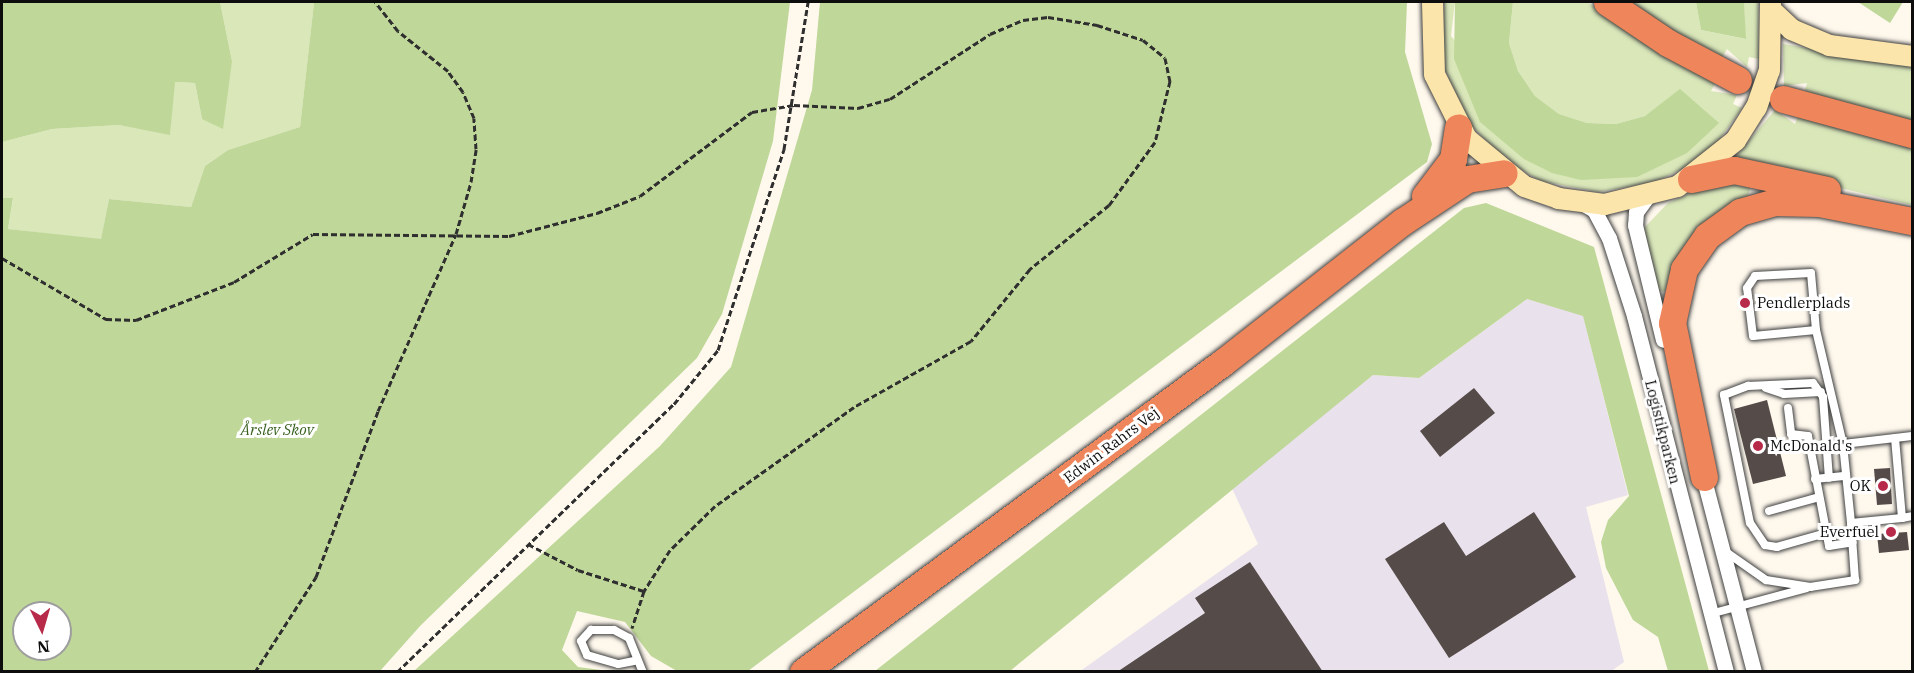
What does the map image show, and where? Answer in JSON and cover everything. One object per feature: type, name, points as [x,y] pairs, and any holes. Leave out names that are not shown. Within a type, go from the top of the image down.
[{"type":"highway","points":[[1607,2],[1668,43],[1738,80]]},
{"type":"highway","points":[[1783,99],[1912,134]]},
{"type":"highway","points":[[1402,222],[1453,159],[1458,127]]},
{"type":"highway","points":[[1691,178],[1742,171],[1912,210]]},
{"type":"highway","points":[[1402,222],[1467,179],[1504,174]]},
{"type":"highway","points":[[1704,477],[1672,323],[1684,269],[1707,236],[1740,212],[1774,202],[1819,203],[1912,221]]},
{"type":"highway","name":"Edwin Rahrs Vej","points":[[809,669],[1274,324],[1402,222]]},
{"type":"street","points":[[1432,2],[1431,60],[1458,127],[1504,174],[1547,195],[1582,203],[1647,197],[1691,178],[1735,140],[1756,107],[1769,70],[1771,6]]},
{"type":"street","points":[[1771,6],[1791,29],[1829,45],[1912,56]]},
{"type":"street","name":"Logistikparken","points":[[1647,197],[1636,212],[1637,240],[1704,477],[1754,672]]},
{"type":"street","name":"Logistikparken","points":[[1582,203],[1594,210],[1609,238],[1726,672]]},
{"type":"lane","points":[[1710,614],[1810,587],[1855,580],[1843,444],[1816,330],[1811,273],[1755,276],[1747,288],[1753,336],[1816,330]]},
{"type":"lane","points":[[1826,533],[1765,545],[1750,523],[1724,402],[1732,388],[1766,388],[1800,381],[1813,383],[1821,392],[1829,478]]},
{"type":"lane","points":[[1788,408],[1791,434],[1808,436],[1816,498],[1829,546],[1853,542]]},
{"type":"lane","points":[[1843,444],[1912,436]]},
{"type":"lane","points":[[1895,438],[1902,518]]},
{"type":"lane","points":[[1815,479],[1846,476]]},
{"type":"lane","points":[[1769,511],[1816,498]]},
{"type":"lane","points":[[1851,523],[1912,516]]},
{"type":"lane","points":[[1723,549],[1753,575],[1810,587]]},
{"type":"lane","points":[[634,662],[618,664],[587,655],[581,641],[591,630],[615,630],[629,638],[634,662],[643,672]]},
{"type":"path","points":[[255,672],[316,577],[378,411],[456,234],[476,149],[474,118],[448,71],[398,31],[375,2]]},
{"type":"path","points":[[397,672],[674,404],[718,350],[767,209],[794,105],[808,2]]},
{"type":"path","points":[[2,258],[73,303],[120,321],[201,298],[313,234],[509,236],[597,213],[640,196],[752,112],[794,105],[858,108],[890,99],[990,34],[1048,16],[1143,40],[1165,58],[1170,81],[1155,142],[1134,174],[1109,205],[1030,269],[971,341],[854,407],[715,506],[670,550],[644,591],[629,638]]},
{"type":"path","points":[[528,544],[578,570],[644,591]]},
{"type":"shaded area","points":[[1527,299],[1583,315],[1628,495],[1586,507],[1624,662],[1610,672],[1079,672],[1258,544],[1230,484],[1373,375],[1419,378]]},
{"type":"green space","points":[[2,2],[220,2],[232,61],[223,129],[202,119],[195,83],[175,82],[170,135],[119,125],[52,129],[2,142]]},
{"type":"green space","points":[[220,2],[345,2],[314,4],[300,127],[228,150],[205,166],[191,207],[109,199],[101,240],[8,229],[13,199],[2,198],[2,142],[52,129],[119,125],[170,134],[174,82],[195,83],[202,119],[232,61]]},
{"type":"green space","name":"Årslev Skov","points":[[790,2],[773,141],[722,314],[697,358],[421,625],[380,671],[2,671],[2,198],[13,198],[8,229],[101,239],[109,199],[191,207],[205,166],[228,150],[300,127],[314,3]]},
{"type":"green space","points":[[820,2],[1407,2],[1405,52],[1432,144],[1427,162],[748,671],[677,671],[651,656],[625,622],[577,611],[562,650],[578,667],[609,671],[414,671],[660,446],[731,367],[812,90]]},
{"type":"green space","points":[[1444,2],[1455,2],[1451,36],[1581,180],[1669,100],[1645,116],[1616,124],[1587,123],[1559,114],[1535,96],[1518,71],[1509,43],[1513,2],[1587,2],[1716,82],[1711,91],[1737,95],[1733,104],[1742,108],[1719,140],[1690,165],[1655,182],[1598,192],[1541,181],[1507,162],[1467,121],[1444,67]]},
{"type":"green space","points":[[1455,2],[1513,2],[1509,43],[1518,71],[1535,96],[1559,114],[1587,123],[1616,124],[1645,116],[1680,89],[1719,123],[1687,153],[1637,177],[1581,180],[1552,173],[1524,159],[1480,122],[1454,59]]},
{"type":"green space","points":[[1617,2],[1696,2],[1701,30],[1745,39],[1744,2],[1758,2],[1759,59],[1749,57],[1747,67],[1727,49],[1719,63]]},
{"type":"green space","points":[[1696,2],[1744,2],[1746,39],[1701,30]]},
{"type":"green space","points":[[1858,2],[1903,2],[1890,23]]},
{"type":"green space","points":[[1783,44],[1912,66],[1912,128],[1802,101],[1807,83],[1784,86]]},
{"type":"green space","points":[[1775,110],[1795,124],[1798,116],[1912,145],[1912,205],[1739,164],[1737,155]]},
{"type":"green space","points":[[1721,179],[1751,186],[1747,199],[1665,291],[1658,292],[1644,228],[1668,203]]},
{"type":"green space","points":[[1486,203],[1594,247],[1709,671],[1668,671],[1658,637],[1633,620],[1606,568],[1601,542],[1608,520],[1629,496],[1583,316],[1527,299],[1419,378],[1373,375],[1010,671],[875,671],[1464,208]]},
{"type":"building","points":[[1474,388],[1495,413],[1440,457],[1420,431]]},
{"type":"building","points":[[1767,400],[1786,476],[1753,484],[1734,409]]},
{"type":"building","points":[[1890,468],[1892,504],[1877,505],[1874,469]]},
{"type":"building","points":[[1534,512],[1576,577],[1449,658],[1385,559],[1444,522],[1466,556]]},
{"type":"building","points":[[1907,532],[1909,550],[1879,553],[1877,534]]},
{"type":"building","points":[[1250,562],[1323,672],[1117,672],[1205,613],[1195,598]]},
{"type":"place","name":"Pendlerplads","points":[[1745,303]]},
{"type":"place","name":"McDonald's","points":[[1758,446]]},
{"type":"place","name":"OK","points":[[1883,486]]},
{"type":"place","name":"Everfuel","points":[[1891,532]]}]
